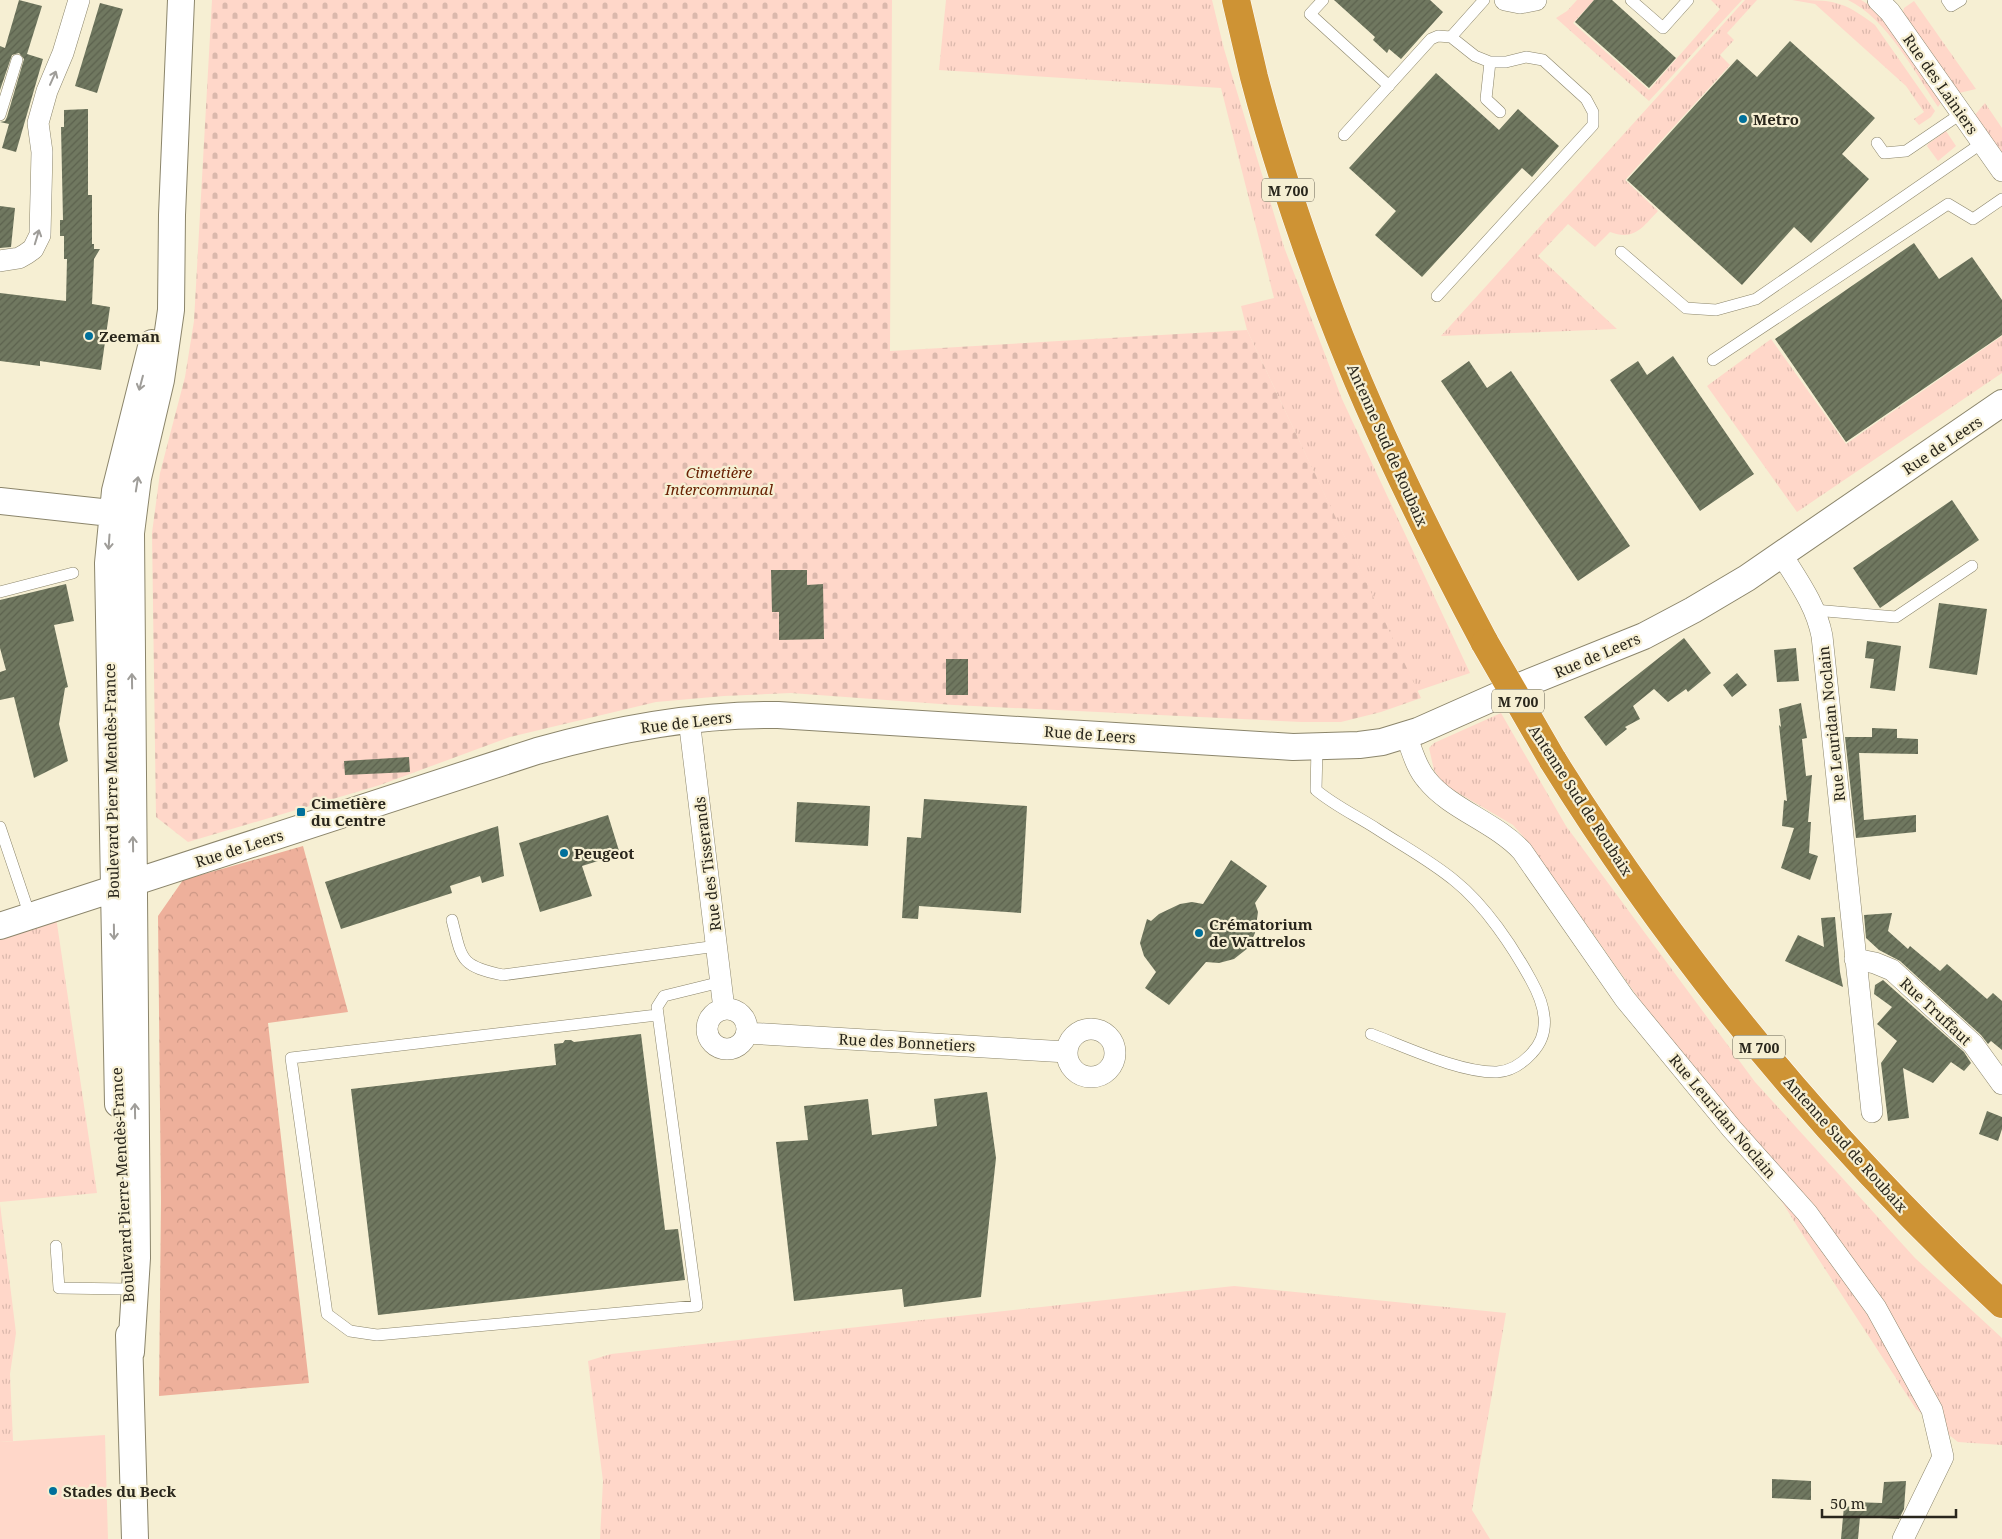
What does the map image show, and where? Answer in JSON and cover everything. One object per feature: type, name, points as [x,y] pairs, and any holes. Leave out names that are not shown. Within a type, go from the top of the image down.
[{"type":"highway","name":"Antenne Sud de Roubaix","points":[[1237,2],[1268,128],[1308,251],[1352,368],[1402,480],[1450,578],[1552,759],[1579,803],[1643,895],[1706,981],[1765,1054],[1871,1174],[1937,1243],[2002,1304]]},
{"type":"street","points":[[0,260],[19,258],[26,254],[33,249],[40,235],[42,152],[38,123],[47,91],[63,53],[79,0]]},
{"type":"street","name":"Boulevard Pierre Mendès-France","points":[[135,1539],[131,1290],[117,1080],[124,886],[108,563],[122,514],[123,454],[158,316],[172,215],[181,0]]},
{"type":"street","points":[[1505,0],[1520,3],[1536,0]]},
{"type":"street","name":"Rue des Lainiers","points":[[1887,3],[2002,171]]},
{"type":"street","name":"Rue de Leers","points":[[0,926],[536,751],[626,730],[689,719],[727,716],[792,716],[1318,748],[1359,746],[1382,742],[1445,720],[1515,688],[1644,636],[1693,610],[1782,555],[2002,403]]},
{"type":"street","points":[[0,501],[122,514]]},
{"type":"street","name":"Rue Leuridan Noclain","points":[[1782,555],[1820,623],[1872,1112]]},
{"type":"street","name":"Rue des Tisserands","points":[[689,719],[724,1009]]},
{"type":"street","name":"Rue Leuridan Noclain","points":[[1406,735],[1420,770],[1432,786],[1502,832],[1522,851],[1625,999],[1732,1129],[1807,1213],[1876,1308],[1932,1410],[1943,1457],[1903,1539]]},
{"type":"street","name":"Rue Truffaut","points":[[1855,959],[1875,963],[1892,970],[1973,1044],[2002,1084]]},
{"type":"street","points":[[724,1009],[730,1009],[742,1015],[745,1020],[747,1033],[745,1040],[734,1048],[721,1049],[710,1040],[707,1034],[708,1021],[712,1015],[724,1009]]},
{"type":"street","name":"Rue des Bonnetiers","points":[[747,1033],[1067,1052]]},
{"type":"lane","points":[[1323,0],[1310,14],[1389,86]]},
{"type":"lane","points":[[1451,36],[1484,0]]},
{"type":"lane","points":[[1630,0],[1663,28],[1688,0]]},
{"type":"lane","points":[[1947,0],[1951,6],[1960,0]]},
{"type":"lane","points":[[1344,135],[1432,39],[1445,35],[1451,36],[1474,56],[1490,62],[1506,62],[1526,57],[1543,60],[1586,99],[1593,112],[1593,125],[1437,296]]},
{"type":"lane","points":[[0,115],[17,60]]},
{"type":"lane","points":[[1490,62],[1486,99],[1500,112]]},
{"type":"lane","points":[[1877,143],[1884,153],[1906,151],[1962,113]]},
{"type":"lane","points":[[1621,252],[1686,308],[1716,310],[1756,299],[1982,143]]},
{"type":"lane","points":[[1713,360],[1948,204],[1974,218],[2002,199]]},
{"type":"lane","points":[[1814,610],[1896,617],[1972,566]]},
{"type":"lane","points":[[0,592],[72,573]]},
{"type":"lane","points":[[1318,748],[1316,790],[1430,862],[1457,882],[1477,903],[1516,952],[1537,990],[1544,1009],[1546,1026],[1536,1049],[1522,1064],[1498,1072],[1465,1068],[1370,1034]]},
{"type":"lane","points":[[0,827],[30,916]]},
{"type":"lane","points":[[452,920],[461,956],[478,969],[503,975],[717,946]]},
{"type":"lane","points":[[656,1015],[291,1058],[327,1314],[350,1331],[377,1335],[697,1306],[656,1015],[657,1007],[664,996],[721,982]]},
{"type":"lane","points":[[56,1246],[59,1288],[131,1290]]},
{"type":"green space","name":"Cimetière Intercommunal","points":[[212,0],[892,0],[890,351],[1247,330],[1421,698],[1381,712],[1341,722],[1301,722],[954,705],[791,693],[656,702],[510,737],[380,785],[188,842],[156,817],[152,533],[160,473],[185,377],[194,321]]},
{"type":"green space","points":[[946,0],[1212,0],[1224,49],[1284,247],[1342,399],[1470,673],[1417,691],[1247,330],[1241,306],[1274,298],[1221,88],[939,70]]},
{"type":"green space","points":[[1577,0],[1594,0],[1573,23],[1649,90],[1720,9],[1711,0],[1742,0],[1649,101],[1556,18],[1567,11]]},
{"type":"green space","points":[[1745,0],[1757,0],[1727,33],[1734,40],[1720,55],[1730,65],[1625,180],[1658,211],[1647,223],[1632,234],[1625,235],[1610,232],[1595,247],[1568,224],[1538,256],[1617,329],[1441,336]]},
{"type":"green space","points":[[1792,0],[1818,0],[1836,3],[1854,11],[1875,25],[1935,111],[1931,117],[1919,125],[1914,119],[1924,112],[1906,86],[1815,4]]},
{"type":"green space","points":[[1848,0],[1861,0],[1874,8],[1942,101],[1938,107],[1899,47],[1875,20]]},
{"type":"green space","points":[[1914,1],[1976,89],[1959,93],[1903,12],[1904,8]]},
{"type":"green space","points":[[1985,103],[2002,128],[2002,157],[1974,116]]},
{"type":"green space","points":[[1946,131],[1956,146],[1938,161],[1927,146]]},
{"type":"green space","points":[[2002,336],[2002,373],[1797,512],[1707,386],[1771,339],[1846,444]]},
{"type":"green space","points":[[1501,713],[1566,826],[1755,1082],[1915,1258],[2002,1338],[2002,1445],[1958,1442],[1916,1409],[1797,1226],[1717,1096],[1646,1009],[1529,843],[1513,825],[1443,784],[1434,770],[1429,748],[1434,743]]},
{"type":"green space","points":[[303,846],[348,1012],[268,1023],[309,1383],[159,1396],[161,1202],[158,916],[183,880]]},
{"type":"green space","points":[[56,917],[97,1193],[0,1202],[0,936]]},
{"type":"green space","points":[[0,1204],[16,1333],[10,1374],[13,1441],[0,1442]]},
{"type":"green space","points":[[1234,1286],[1506,1313],[1472,1510],[1490,1539],[600,1539],[603,1481],[588,1361],[611,1354]]},
{"type":"green space","name":"Stades du Beck","points":[[105,1435],[108,1539],[0,1539],[0,1442]]},
{"type":"building","points":[[19,0],[42,6],[27,54],[43,59],[16,152],[2,148],[9,124],[0,122],[5,121],[7,117],[24,59],[19,53],[12,55],[0,90],[0,46],[5,48]]},
{"type":"building","points":[[1334,0],[1430,0],[1443,12],[1401,59],[1389,49],[1387,53],[1373,40],[1375,37]]},
{"type":"building","points":[[1594,0],[1612,0],[1676,58],[1649,88],[1575,22]]},
{"type":"building","points":[[100,3],[123,9],[97,93],[75,86]]},
{"type":"building","name":"Metro","points":[[1790,41],[1875,118],[1842,154],[1869,179],[1811,243],[1794,227],[1742,285],[1627,180],[1737,59],[1757,77]]},
{"type":"building","points":[[1436,73],[1499,130],[1518,109],[1559,146],[1532,177],[1522,168],[1422,277],[1375,235],[1396,211],[1349,168]]},
{"type":"building","points":[[88,109],[88,195],[92,195],[92,244],[94,244],[94,249],[100,249],[94,259],[92,304],[110,307],[101,370],[40,361],[40,366],[0,361],[0,293],[66,301],[67,259],[64,259],[64,236],[60,236],[60,220],[63,220],[61,127],[64,127],[64,110]]},
{"type":"building","points":[[0,206],[15,208],[11,247],[0,248]]},
{"type":"building","points":[[1914,243],[1939,279],[1972,257],[2002,300],[2002,335],[1846,442],[1775,339]]},
{"type":"building","points":[[1673,356],[1754,474],[1700,511],[1610,380],[1638,361],[1647,375]]},
{"type":"building","points":[[1469,361],[1487,388],[1511,371],[1630,546],[1578,581],[1441,381]]},
{"type":"building","points":[[1952,500],[1979,540],[1880,608],[1853,568]]},
{"type":"building","points":[[771,570],[807,570],[807,585],[823,584],[824,639],[779,640],[779,612],[772,612]]},
{"type":"building","points":[[66,584],[74,621],[54,625],[68,687],[65,688],[59,724],[68,761],[34,778],[14,697],[0,700],[0,672],[6,670],[0,648],[0,600]]},
{"type":"building","points":[[1939,603],[1987,609],[1977,675],[1929,668]]},
{"type":"building","points":[[1684,638],[1711,673],[1688,692],[1686,689],[1668,702],[1654,689],[1633,706],[1640,719],[1625,727],[1627,729],[1606,746],[1584,717]]},
{"type":"building","points":[[1867,641],[1901,646],[1895,691],[1870,688],[1874,659],[1865,658]]},
{"type":"building","points":[[1796,648],[1799,681],[1777,682],[1774,650]]},
{"type":"building","points":[[946,659],[968,659],[968,695],[946,695]]},
{"type":"building","points":[[1737,673],[1747,685],[1732,697],[1723,685]]},
{"type":"building","points":[[1801,703],[1807,738],[1802,739],[1806,776],[1812,775],[1808,822],[1811,822],[1809,853],[1818,856],[1810,880],[1781,868],[1794,828],[1782,826],[1784,800],[1787,801],[1779,709]]},
{"type":"building","points":[[1872,728],[1897,729],[1897,738],[1918,739],[1918,754],[1859,753],[1864,820],[1916,815],[1916,832],[1856,838],[1845,737],[1872,737]]},
{"type":"building","points":[[409,757],[410,772],[345,775],[344,761]]},
{"type":"building","points":[[924,799],[1027,806],[1021,913],[919,906],[918,919],[902,918],[907,837],[921,838]]},
{"type":"building","points":[[797,802],[870,806],[868,846],[795,842]]},
{"type":"building","points":[[608,815],[620,854],[582,866],[592,896],[540,912],[519,843]]},
{"type":"building","points":[[498,826],[504,876],[482,883],[480,876],[450,886],[452,893],[341,929],[325,882]]},
{"type":"building","name":"Crématorium de Wattrelos","points":[[1231,860],[1267,886],[1255,903],[1258,912],[1255,933],[1248,948],[1234,959],[1219,963],[1206,962],[1169,1005],[1145,988],[1156,972],[1144,956],[1140,943],[1147,919],[1151,921],[1159,914],[1180,904],[1192,902],[1203,904]]},
{"type":"building","points":[[1892,913],[1888,931],[1908,949],[1910,946],[1940,971],[1947,964],[1987,999],[1993,993],[2002,1001],[2002,1050],[1991,1041],[1988,1044],[1981,1035],[1900,961],[1879,950],[1866,938],[1864,915]]},
{"type":"building","points":[[1835,917],[1843,987],[1785,961],[1798,935],[1824,947],[1821,918]]},
{"type":"building","points":[[1883,980],[1964,1052],[1971,1063],[1964,1071],[1951,1062],[1933,1083],[1903,1068],[1909,1118],[1888,1121],[1881,1063],[1897,1041],[1877,1024],[1892,1007],[1874,994],[1875,985]]},
{"type":"building","points":[[641,1034],[665,1230],[678,1229],[685,1280],[378,1315],[351,1089],[556,1065],[554,1044],[563,1043],[565,1040],[574,1042]]},
{"type":"building","points":[[987,1092],[996,1158],[981,1297],[904,1307],[902,1289],[794,1301],[776,1142],[808,1140],[804,1106],[868,1099],[872,1135],[937,1126],[934,1099]]},
{"type":"building","points":[[1987,1111],[2002,1117],[2002,1129],[1998,1141],[1979,1134]]},
{"type":"building","points":[[1772,1479],[1811,1481],[1811,1500],[1772,1498]]},
{"type":"building","points":[[1906,1481],[1904,1509],[1899,1519],[1860,1517],[1858,1539],[1841,1539],[1844,1506],[1851,1507],[1851,1502],[1882,1503],[1884,1482]]},
{"type":"place","name":"Metro","points":[[1743,119]]},
{"type":"place","name":"Zeeman","points":[[89,336]]},
{"type":"place","name":"Cimetière du Centre","points":[[301,812]]},
{"type":"place","name":"Peugeot","points":[[564,853]]},
{"type":"place","name":"Crématorium de Wattrelos","points":[[1199,933]]},
{"type":"place","name":"Stades du Beck","points":[[53,1491]]}]
